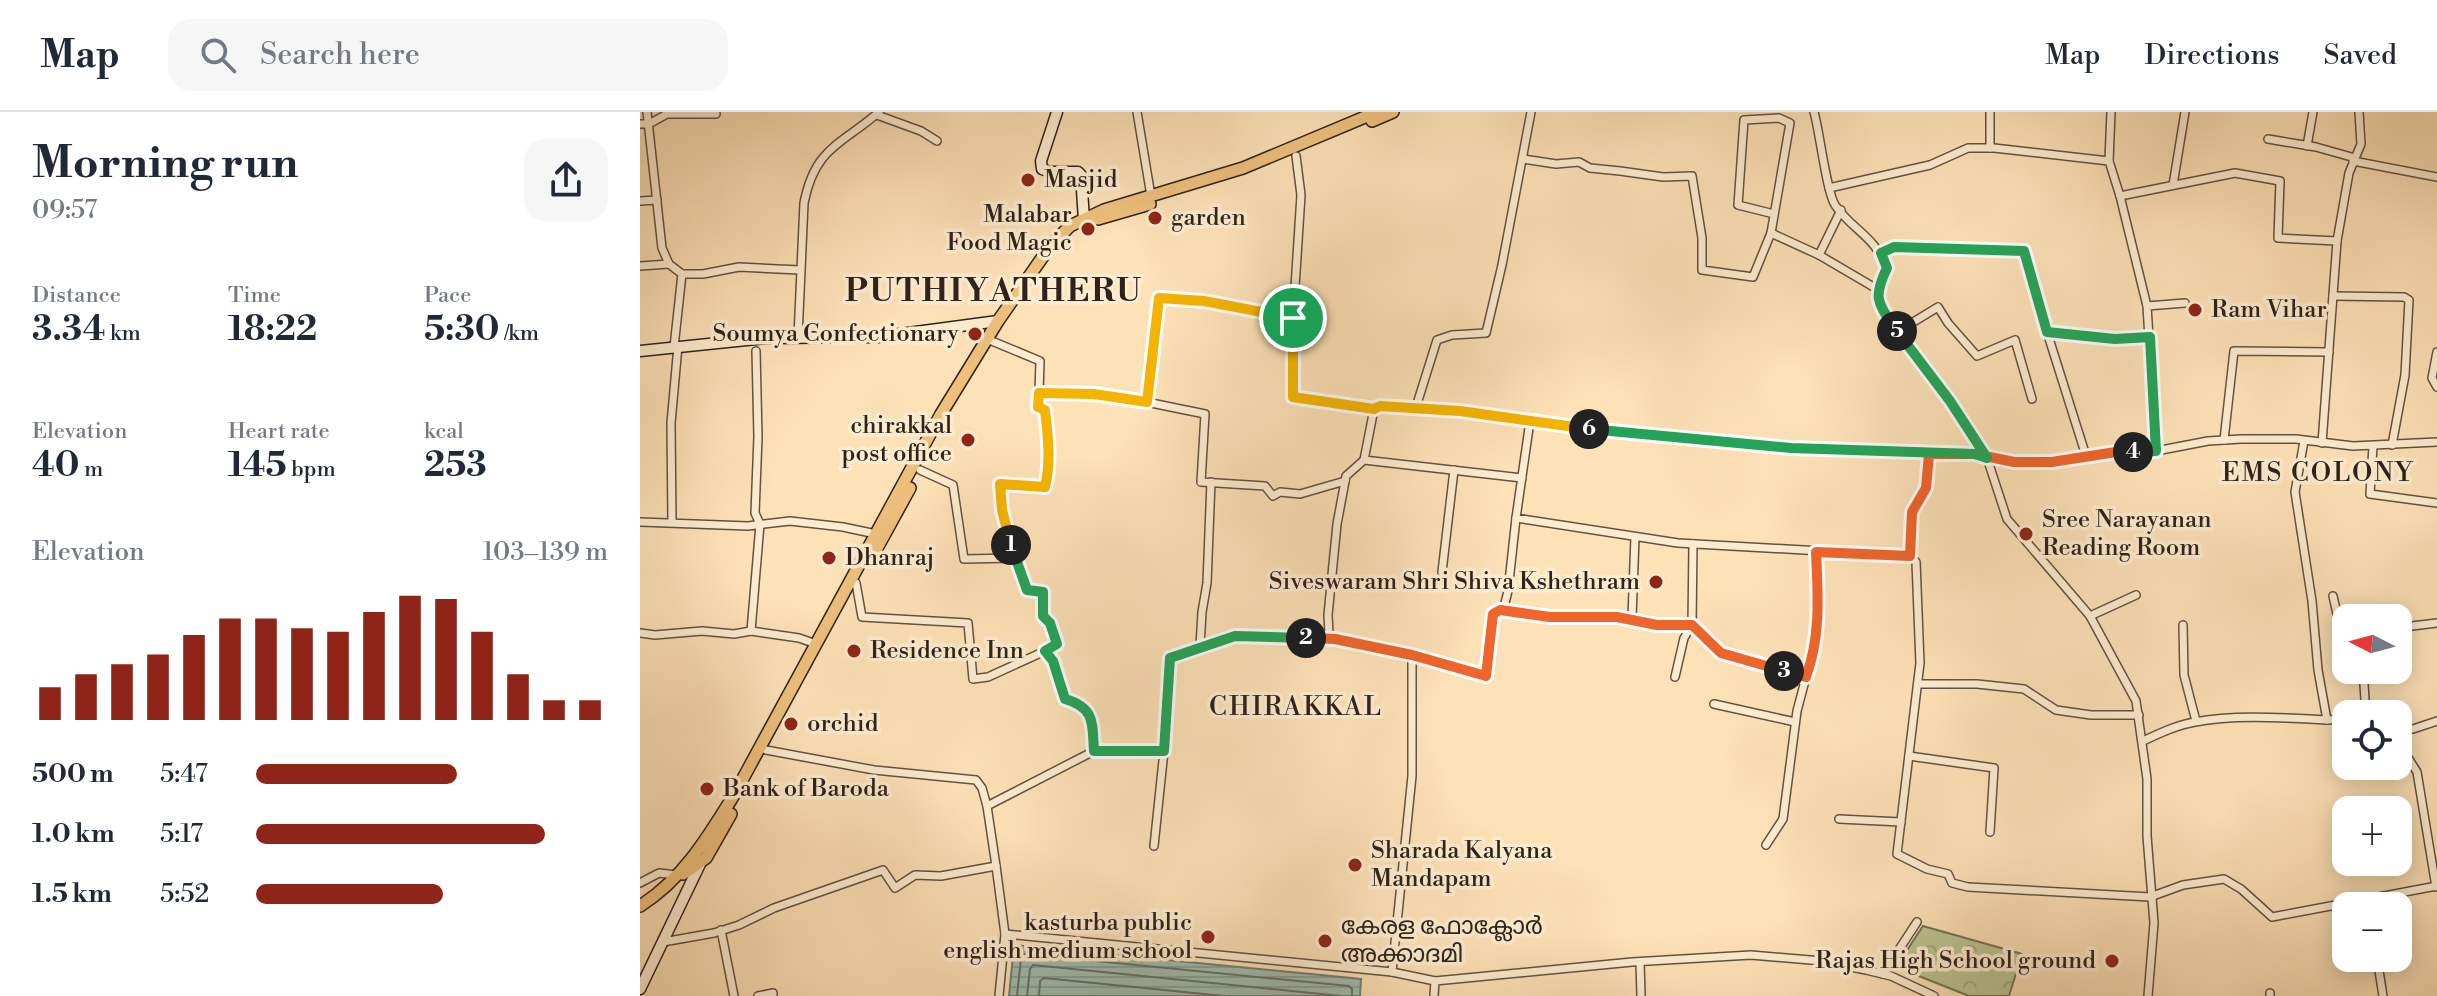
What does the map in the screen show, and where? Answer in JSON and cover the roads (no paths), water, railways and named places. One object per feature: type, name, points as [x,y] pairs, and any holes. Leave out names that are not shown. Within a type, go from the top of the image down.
[{"type":"highway","points":[[991,340],[998,321],[1051,245],[1082,220],[1104,210],[1296,152],[1377,112]]},
{"type":"highway","points":[[678,876],[703,847],[763,749],[917,468],[941,414],[1034,278],[1082,220],[1122,214],[1296,152],[1393,112]]},
{"type":"highway","points":[[640,906],[701,862],[716,842],[816,644],[854,580],[876,534],[917,468]]},
{"type":"highway","points":[[701,862],[703,847]]},
{"type":"main road","points":[[1057,112],[1041,161],[1042,169],[1078,172],[1081,175],[1082,220]]},
{"type":"main road","points":[[640,351],[767,338],[878,337],[998,321]]},
{"type":"main road","points":[[640,989],[701,862]]},
{"type":"street","points":[[647,112],[644,124],[662,248],[669,264],[682,274],[703,274],[739,267],[800,270]]},
{"type":"street","points":[[1137,112],[1151,196]]},
{"type":"street","points":[[1416,407],[1437,340],[1452,335],[1486,333],[1531,112]]},
{"type":"street","points":[[1814,112],[1835,204],[1881,253],[1887,268],[1877,289],[1880,305],[1987,458],[2007,519],[2090,616],[2136,701],[2143,741],[2150,897],[2154,923],[2148,996]]},
{"type":"street","points":[[1990,112],[1990,148]]},
{"type":"street","points":[[2111,112],[2109,161],[2147,306],[2156,451]]},
{"type":"street","points":[[2173,185],[2185,112]]},
{"type":"street","points":[[2307,146],[2313,112]]},
{"type":"street","points":[[2322,443],[2337,241],[2349,173],[2361,144],[2359,112]]},
{"type":"street","points":[[798,337],[804,203],[819,163],[833,145],[878,113],[937,141]]},
{"type":"street","points":[[644,124],[667,114],[716,114]]},
{"type":"street","points":[[1523,159],[1556,164],[1579,162],[1590,168],[1663,177],[1692,176],[1702,238],[1702,270],[1753,277],[1771,233],[1790,123],[1779,118],[1744,120],[1738,205],[1774,214]]},
{"type":"street","points":[[2268,139],[2437,177]]},
{"type":"street","points":[[1829,188],[1930,165],[1968,148],[2109,161]]},
{"type":"street","points":[[1296,152],[1301,195],[1293,318],[1293,397],[1374,409],[1380,406],[1416,407],[1617,433],[1720,439],[1791,448],[1975,454],[2014,462],[2052,462],[2224,440],[2276,438],[2373,446],[2437,442]]},
{"type":"street","points":[[2120,196],[2235,173],[2280,181],[2278,238],[2337,241]]},
{"type":"street","points":[[640,201],[657,200]]},
{"type":"street","points":[[1819,255],[1841,210]]},
{"type":"street","points":[[1771,233],[1819,255],[1877,289]]},
{"type":"street","points":[[1881,253],[1894,247],[2024,251],[2086,456]]},
{"type":"street","points":[[640,266],[669,264]]},
{"type":"street","points":[[672,522],[671,423],[682,274]]},
{"type":"street","points":[[2333,296],[2404,297],[2409,300],[2405,375],[2392,445]]},
{"type":"street","points":[[1147,402],[1159,298],[1204,301],[1293,318]]},
{"type":"street","points":[[2147,306],[2185,303]]},
{"type":"street","points":[[1897,332],[1938,307],[1977,356],[2015,340],[2032,399]]},
{"type":"street","points":[[2047,332],[2115,339],[2150,337]]},
{"type":"street","points":[[854,580],[862,617],[968,623],[973,679],[988,677],[1057,644],[1050,623],[1043,616],[1043,592],[1027,590],[1015,558],[1002,510],[1000,484],[1045,487],[1048,434],[1045,410],[1038,407],[1040,361],[991,340]]},
{"type":"street","points":[[751,631],[760,524],[755,513],[758,437],[756,351]]},
{"type":"street","points":[[2224,440],[2234,351],[2329,352]]},
{"type":"street","points":[[2437,352],[2432,378],[2437,387]]},
{"type":"street","points":[[1039,393],[1094,394],[1205,414],[1201,482],[1265,486],[1273,496],[1280,492],[1300,494],[1345,481]]},
{"type":"street","points":[[1335,639],[1329,633],[1328,615],[1337,524],[1346,476],[1364,460],[1374,409]]},
{"type":"street","points":[[1503,611],[1530,421]]},
{"type":"street","points":[[2304,441],[2295,492],[2327,720]]},
{"type":"street","points":[[2373,446],[2370,494],[2437,503]]},
{"type":"street","points":[[1910,556],[1912,512],[1926,488],[1929,454]]},
{"type":"street","points":[[1364,460],[1522,478]]},
{"type":"street","points":[[917,468],[953,485],[964,559],[1015,558]]},
{"type":"street","points":[[1442,572],[1454,470]]},
{"type":"street","points":[[1200,646],[1207,583],[1211,482]]},
{"type":"street","points":[[1516,518],[1693,544],[1910,556],[1916,562],[1920,663],[1897,854],[1927,869],[1948,874],[1952,883],[1968,887],[2150,897],[2183,885],[2224,879],[2231,881],[2272,917],[2332,908]]},
{"type":"street","points":[[640,522],[723,525],[790,521],[876,534]]},
{"type":"street","points":[[1632,618],[1635,537]]},
{"type":"street","points":[[1675,677],[1684,638],[1692,625],[1693,544]]},
{"type":"street","points":[[1766,845],[1783,819],[1795,722],[1818,632],[1816,552]]},
{"type":"street","points":[[2090,616],[2136,595]]},
{"type":"street","points":[[2333,596],[2335,604]]},
{"type":"street","points":[[1154,846],[1170,658],[1235,636],[1335,639],[1412,655],[1486,676],[1493,614],[1503,611],[1550,617],[1632,618],[1636,622],[1657,625],[1692,625],[1721,653],[1806,677]]},
{"type":"street","points":[[2412,626],[2437,623]]},
{"type":"street","points":[[2183,625],[2184,675],[2196,721]]},
{"type":"street","points":[[640,633],[655,635],[702,631],[734,634],[751,631],[799,638],[816,644]]},
{"type":"street","points":[[1045,651],[1053,661],[1065,699],[1079,703],[1091,716],[1094,751]]},
{"type":"street","points":[[1392,972],[1412,776],[1412,655]]},
{"type":"street","points":[[1918,684],[1977,684],[2024,689],[2056,710],[2091,715],[2139,715]]},
{"type":"street","points":[[1714,704],[1795,722]]},
{"type":"street","points":[[2143,741],[2196,721],[2230,718],[2332,720]]},
{"type":"street","points":[[2412,729],[2437,721]]},
{"type":"street","points":[[763,749],[874,770],[976,780],[982,788],[987,806],[1005,934],[999,996]]},
{"type":"street","points":[[987,806],[1094,751],[1164,751]]},
{"type":"street","points":[[1909,756],[1994,768],[1990,832]]},
{"type":"street","points":[[2412,764],[2417,772],[2437,886],[2412,892]]},
{"type":"street","points":[[1839,819],[1901,822]]},
{"type":"street","points":[[663,942],[721,930],[883,870],[895,888],[915,875],[941,876],[996,866]]},
{"type":"street","points":[[640,883],[659,873],[678,876]]},
{"type":"street","points":[[1883,974],[1917,922]]},
{"type":"street","points":[[721,930],[734,996]]},
{"type":"street","points":[[1005,934],[1392,972],[1435,981],[1751,955],[1822,961],[1883,974],[1934,996]]},
{"type":"street","points":[[1640,962],[1641,996]]},
{"type":"street","points":[[2379,972],[2383,996]]},
{"type":"street","points":[[1434,996],[1435,981]]},
{"type":"street","points":[[758,996],[773,993],[773,996]]},
{"type":"water","points":[[1014,945],[1361,979],[1360,996],[1009,996]]},
{"type":"place","name":"Masjid","points":[[1028,180]]},
{"type":"place","name":"garden","points":[[1155,218]]},
{"type":"place","name":"Malabar Food Magic","points":[[1088,229]]},
{"type":"place","name":"Ram Vihar","points":[[2195,310]]},
{"type":"place","name":"Soumya Confectionary","points":[[975,334]]},
{"type":"place","name":"chirakkal post office","points":[[968,440]]},
{"type":"place","name":"Sree Narayanan Reading Room","points":[[2026,534]]},
{"type":"place","name":"Dhanraj","points":[[829,558]]},
{"type":"place","name":"Siveswaram Shri Shiva Kshethram","points":[[1656,582]]},
{"type":"place","name":"Residence Inn","points":[[854,651]]},
{"type":"place","name":"orchid","points":[[791,724]]},
{"type":"place","name":"Bank of Baroda","points":[[707,789]]},
{"type":"place","name":"Sharada Kalyana Mandapam","points":[[1355,865]]},
{"type":"place","name":"kasturba public english medium school","points":[[1208,937]]},
{"type":"place","name":"കേരള ഫോക്ലോർ അക്കാദമി","points":[[1325,941]]},
{"type":"place","name":"Rajas High School ground","points":[[2112,961]]},
{"type":"district","name":"PUTHIYATHERU","points":[[994,291]]},
{"type":"district","name":"EMS COLONY","points":[[2318,473]]},
{"type":"district","name":"CHIRAKKAL","points":[[1296,707]]}]
